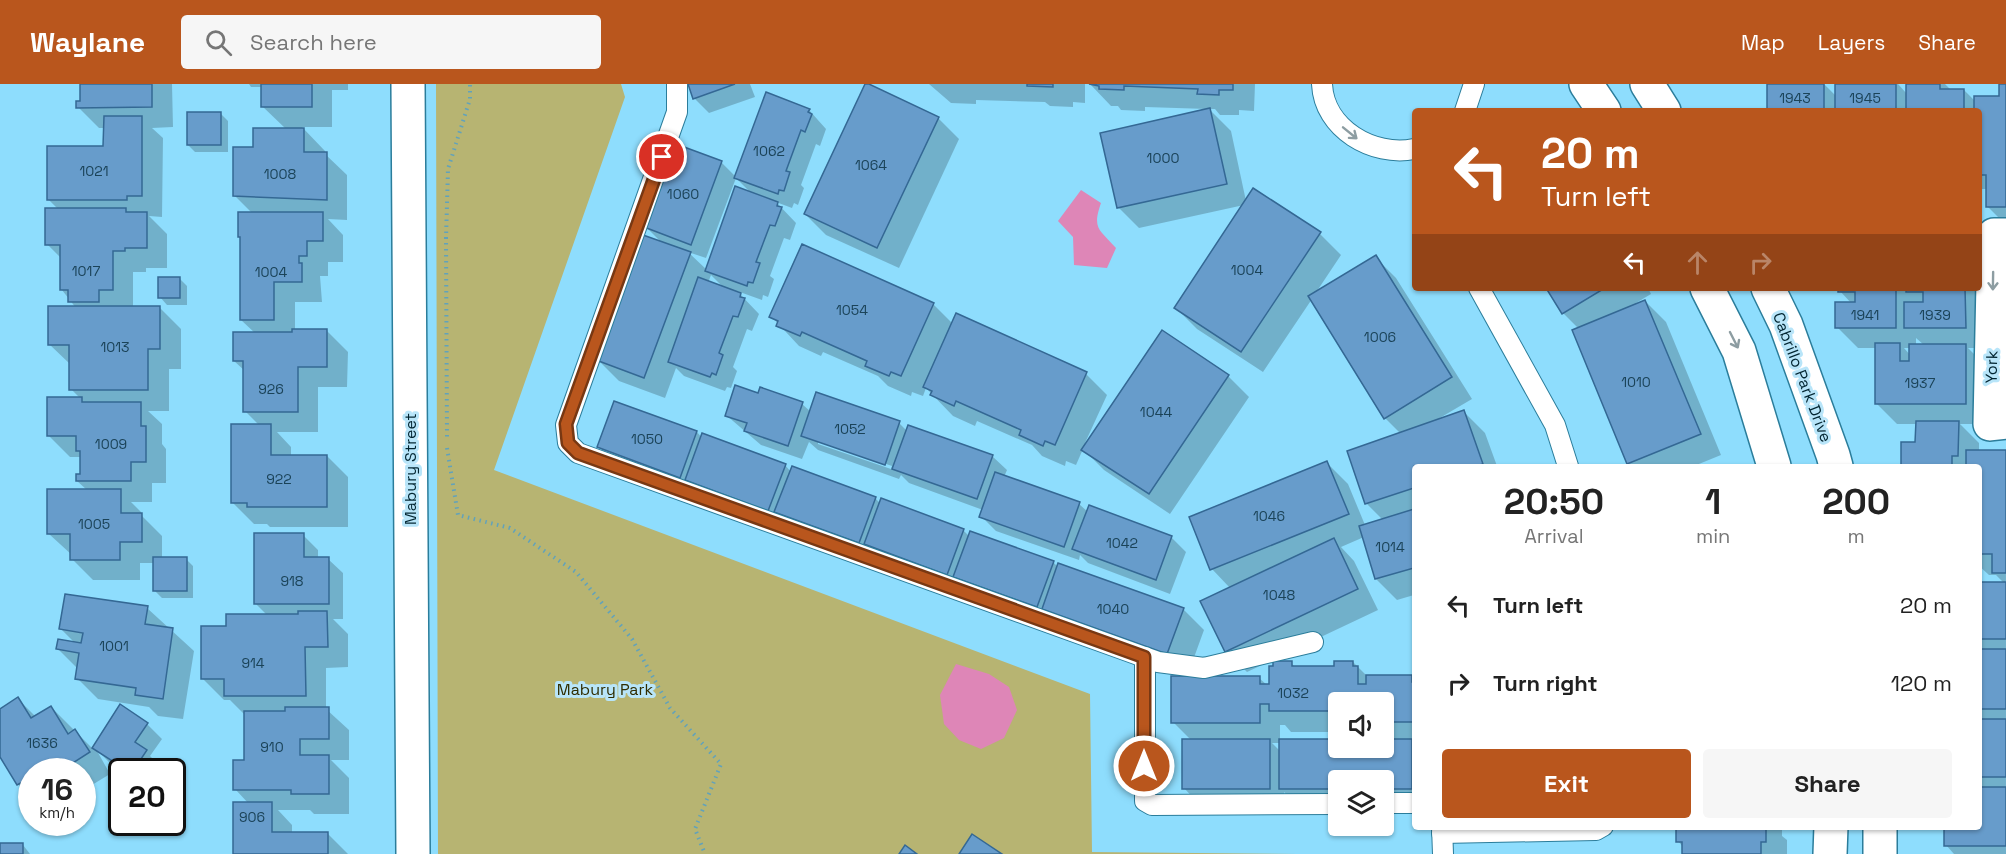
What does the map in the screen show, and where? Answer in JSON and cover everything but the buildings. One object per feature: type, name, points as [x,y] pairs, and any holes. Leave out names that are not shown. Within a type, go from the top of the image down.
[{"type":"street","name":"Mabury Street","points":[[408,84],[413,854]]},
{"type":"street","points":[[1586,84],[1602,108]]},
{"type":"street","points":[[1647,84],[1662,108]]},
{"type":"street","name":"York","points":[[1993,232],[1990,424],[2006,422]]},
{"type":"street","points":[[1709,291],[1739,351],[1773,464]]},
{"type":"street","name":"Cabrillo Park Drive","points":[[1769,291],[1786,325],[1836,464]]},
{"type":"street","points":[[1830,854],[1831,830]]},
{"type":"street","points":[[1880,830],[1880,854]]},
{"type":"lane","points":[[677,84],[677,112],[566,424],[568,443],[578,453],[1158,662],[1204,668],[1313,642]]},
{"type":"lane","points":[[1322,84],[1322,91],[1331,112],[1346,131],[1365,144],[1389,151],[1412,152]]},
{"type":"lane","points":[[1466,108],[1474,84]]},
{"type":"lane","points":[[1481,291],[1555,425],[1567,464]]},
{"type":"lane","points":[[1144,657],[1145,801],[1152,806],[1328,804]]},
{"type":"lane","points":[[1394,803],[1412,803]]},
{"type":"lane","points":[[1443,854],[1442,830],[1596,830]]},
{"type":"path","points":[[446,252],[448,168],[470,99],[470,84]]},
{"type":"path","points":[[446,237],[447,451],[458,515],[510,528],[576,572],[632,639],[670,708],[722,764],[695,829],[705,854]]},
{"type":"green space","name":"Mabury Park","points":[[436,84],[621,84],[625,97],[494,470],[1090,694],[1092,852],[1298,854],[438,854]]},
{"type":"shaded area","points":[[1081,190],[1101,203],[1097,224],[1101,232],[1116,248],[1107,268],[1074,265],[1073,237],[1058,221]]},
{"type":"shaded area","points":[[956,664],[989,674],[1009,687],[1017,710],[1004,738],[981,749],[959,740],[944,724],[940,695]]},
{"type":"route","points":[[662,157],[566,424],[568,443],[578,453],[1144,657],[1144,766]]}]
